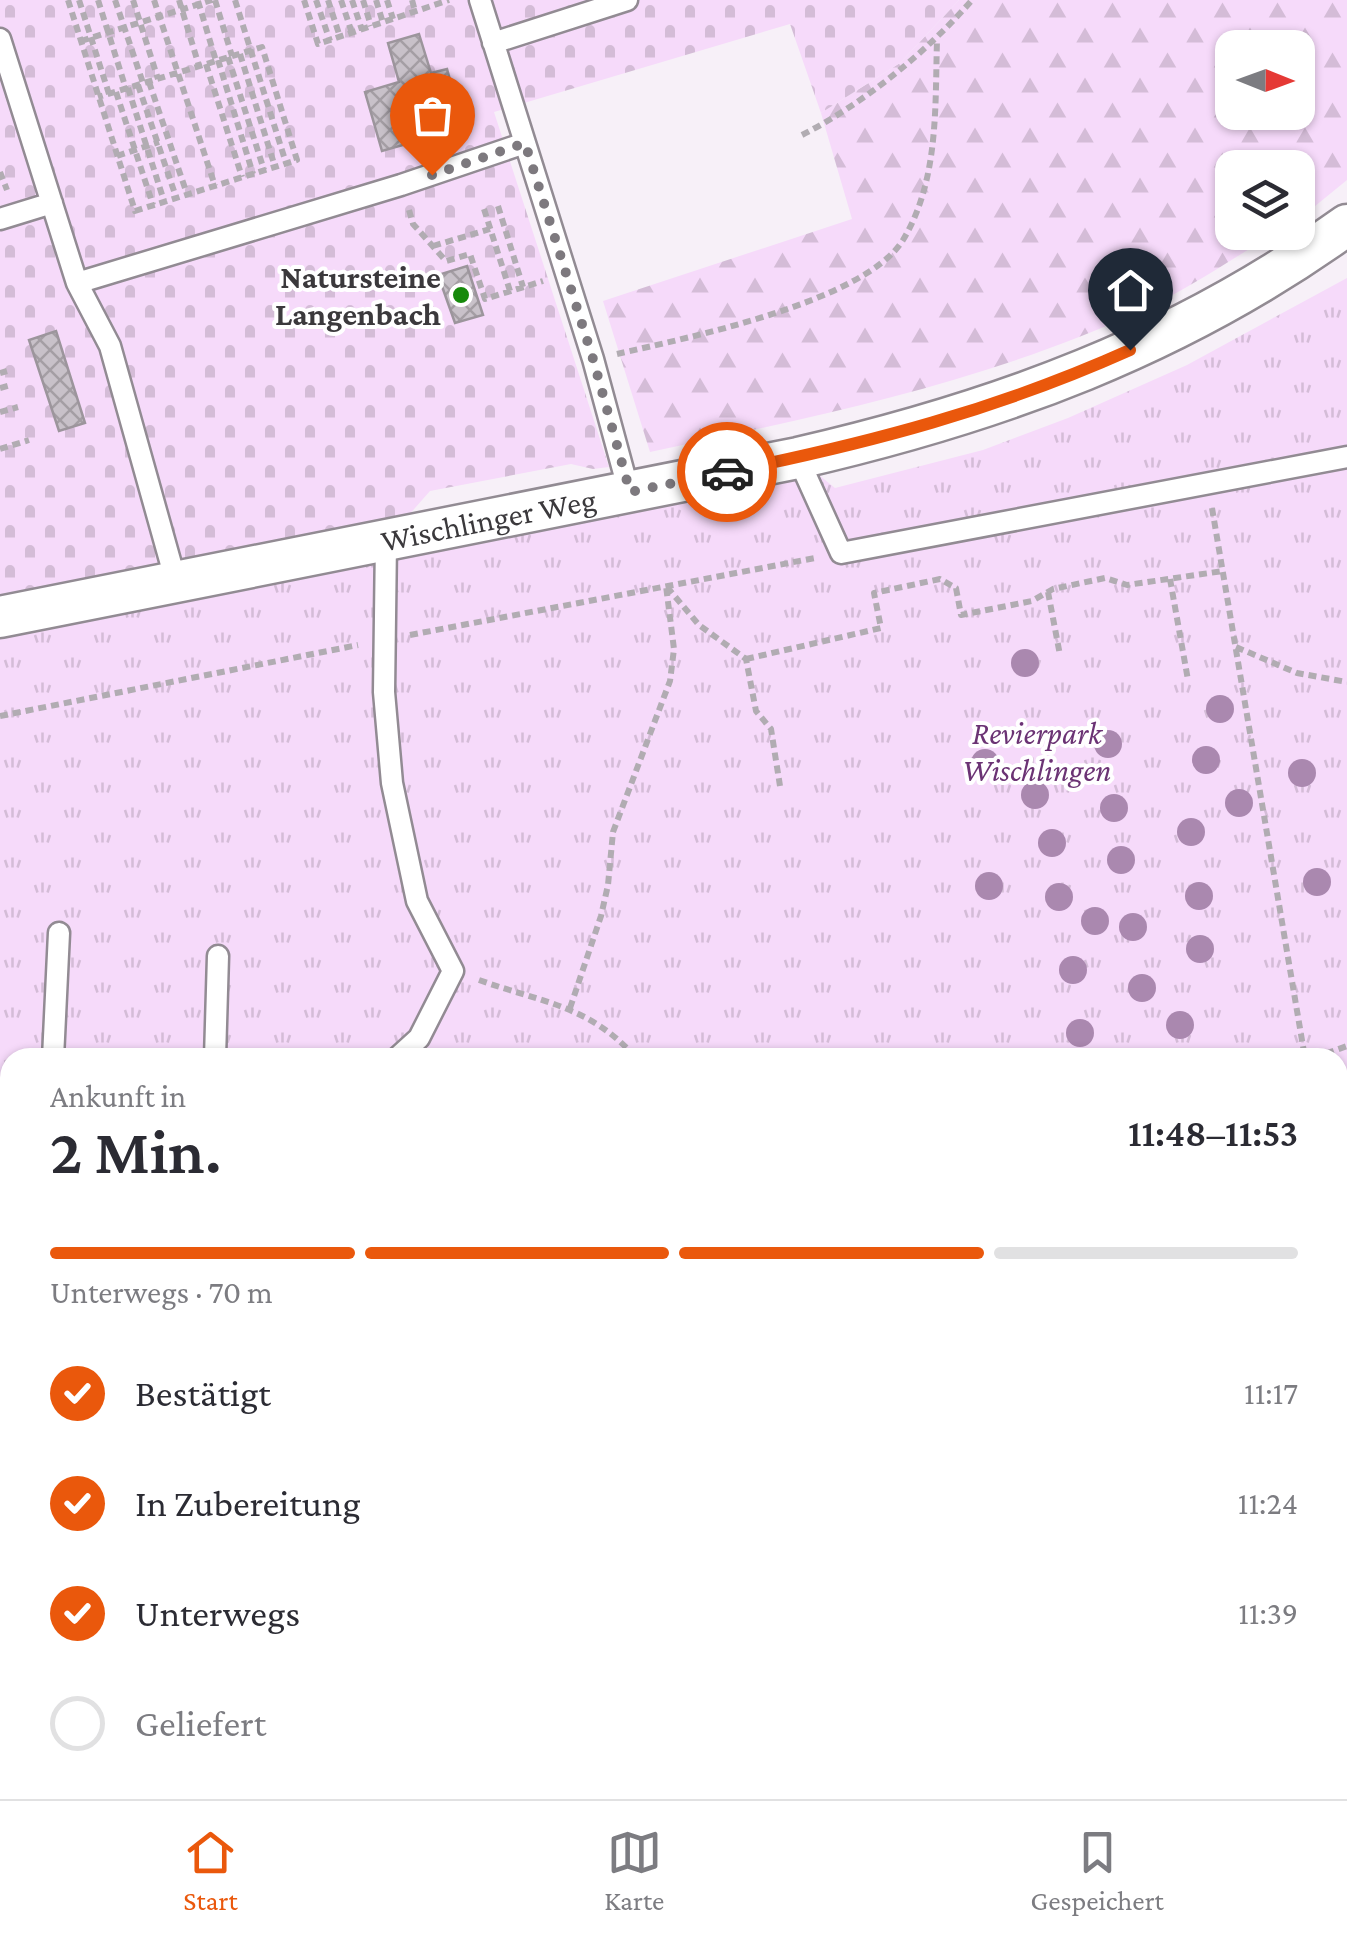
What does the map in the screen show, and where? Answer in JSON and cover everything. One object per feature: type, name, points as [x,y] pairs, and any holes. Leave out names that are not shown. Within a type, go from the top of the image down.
[{"type":"street","name":"Wischlinger Weg","points":[[0,618],[798,458],[926,427],[1030,393],[1194,318],[1347,225]]},
{"type":"lane","points":[[480,0],[593,359],[630,492]]},
{"type":"lane","points":[[494,43],[626,0]]},
{"type":"lane","points":[[0,39],[78,282],[110,346],[176,582]]},
{"type":"lane","points":[[78,282],[401,185],[525,143]]},
{"type":"lane","points":[[0,219],[52,204]]},
{"type":"lane","points":[[798,458],[841,553],[1347,457]]},
{"type":"lane","points":[[386,541],[384,692],[392,784],[417,901],[453,971],[419,1038],[408,1048]]},
{"type":"lane","points":[[53,1048],[58,933]]},
{"type":"lane","points":[[215,1048],[218,956]]},
{"type":"path","points":[[68,0],[98,97],[136,211],[296,160],[262,46],[98,97]]},
{"type":"path","points":[[79,0],[153,205]]},
{"type":"path","points":[[98,0],[164,202]]},
{"type":"path","points":[[115,0],[176,198]]},
{"type":"path","points":[[133,0],[158,78]]},
{"type":"path","points":[[154,0],[215,186]]},
{"type":"path","points":[[179,0],[243,177]]},
{"type":"path","points":[[81,42],[214,0],[275,167]]},
{"type":"path","points":[[234,0],[286,164]]},
{"type":"path","points":[[304,0],[318,44],[415,12],[424,4],[449,0]]},
{"type":"path","points":[[316,0],[330,41]]},
{"type":"path","points":[[328,0],[340,37]]},
{"type":"path","points":[[341,0],[352,33]]},
{"type":"path","points":[[352,0],[362,30]]},
{"type":"path","points":[[363,0],[372,26]]},
{"type":"path","points":[[376,0],[383,23]]},
{"type":"path","points":[[387,0],[393,19]]},
{"type":"path","points":[[412,0],[415,12]]},
{"type":"path","points":[[802,135],[826,122],[937,40],[972,0]]},
{"type":"path","points":[[198,2],[254,174]]},
{"type":"path","points":[[593,359],[777,313],[826,293],[887,259],[902,242],[918,210],[930,167],[937,40]]},
{"type":"path","points":[[233,56],[264,170]]},
{"type":"path","points":[[143,83],[168,138],[187,195]]},
{"type":"path","points":[[225,123],[279,104]]},
{"type":"path","points":[[118,156],[168,138]]},
{"type":"path","points":[[401,185],[413,224],[446,262],[470,254],[485,299],[566,274]]},
{"type":"path","points":[[498,206],[523,287]]},
{"type":"path","points":[[484,210],[510,291]]},
{"type":"path","points":[[432,246],[490,229]]},
{"type":"path","points":[[0,388],[11,385]]},
{"type":"path","points":[[0,412],[18,407]]},
{"type":"path","points":[[0,449],[29,440]]},
{"type":"path","points":[[1208,482],[1303,1048]]},
{"type":"path","points":[[0,716],[841,553]]},
{"type":"path","points":[[746,659],[880,628],[874,593],[940,579],[956,588],[961,615],[1032,602],[1048,592],[1106,578],[1127,585],[1223,571]]},
{"type":"path","points":[[1170,579],[1188,680]]},
{"type":"path","points":[[666,586],[699,625],[746,659],[756,712],[771,729],[780,786]]},
{"type":"path","points":[[570,1008],[601,916],[613,832],[670,681],[674,650],[666,586]]},
{"type":"path","points":[[1048,592],[1060,656]]},
{"type":"path","points":[[1236,648],[1298,672],[1347,682]]},
{"type":"path","points":[[453,971],[570,1008],[619,1038],[628,1048]]},
{"type":"green space","points":[[0,0],[959,0],[900,63],[821,113],[790,24],[494,112],[609,467],[593,469],[571,464],[430,491],[386,541],[0,617]]},
{"type":"green space","points":[[959,0],[1347,0],[1347,180],[1315,206],[1315,150],[1215,150],[1215,250],[1248,250],[1145,309],[1025,357],[839,410],[650,452],[603,301],[852,219],[821,113],[900,63]]},
{"type":"green space","name":"Revierpark Wischlingen","points":[[1347,278],[1347,1048],[0,1048],[0,617],[798,458],[835,488],[983,450],[1068,418],[1187,365]]},
{"type":"building","points":[[419,34],[431,73],[447,69],[456,101],[430,109],[438,135],[382,151],[365,92],[399,82],[388,43]]},
{"type":"building","name":"Natursteine Langenbach","points":[[467,266],[483,315],[455,323],[438,275]]},
{"type":"building","points":[[56,331],[85,423],[59,431],[29,340]]},
{"type":"way so far","points":[[432,175],[525,143],[630,492],[727,472]]},
{"type":"place","name":"Natursteine Langenbach","points":[[461,295]]},
{"type":"route","points":[[727,472],[954,418],[1030,393],[1130,350]]}]
